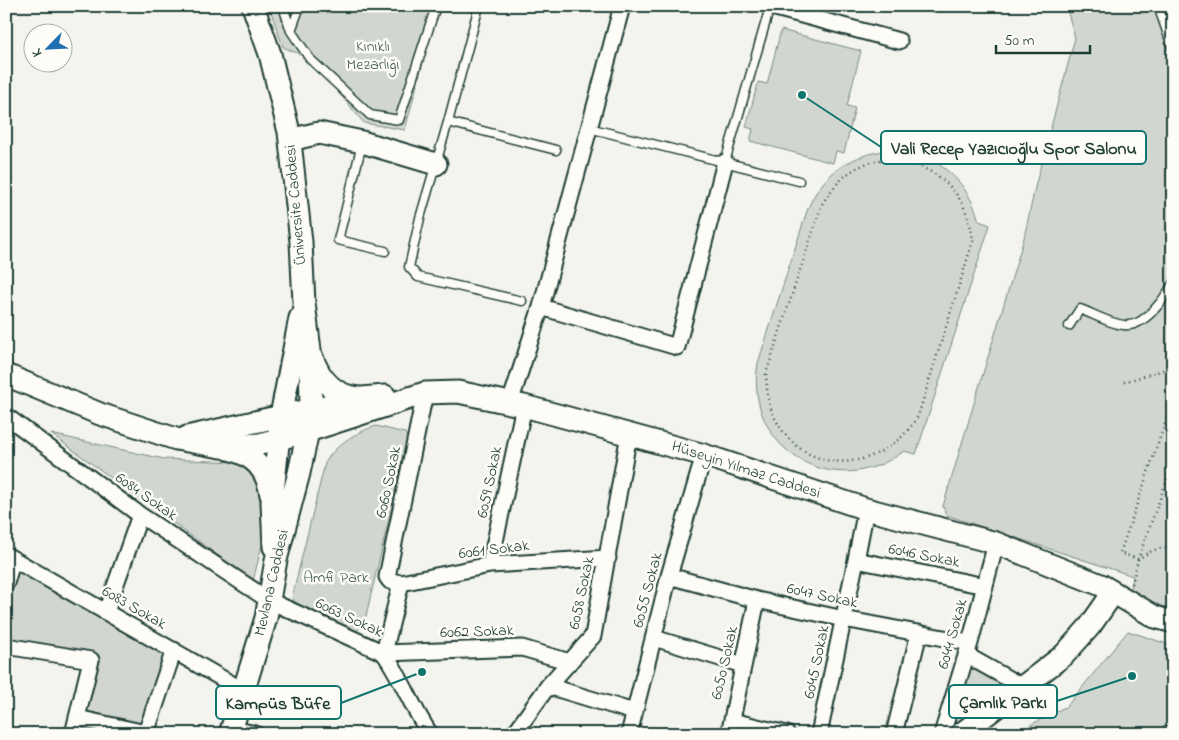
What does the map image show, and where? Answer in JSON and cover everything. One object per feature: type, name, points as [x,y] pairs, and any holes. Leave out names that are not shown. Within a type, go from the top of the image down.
[{"type":"street","name":"Üniversite Caddesi","points":[[253,6],[270,54],[290,140],[301,242],[304,303],[310,350],[311,409]]},
{"type":"street","name":"6059 Sokak","points":[[490,565],[517,405],[540,307],[622,6]]},
{"type":"street","points":[[769,6],[899,41]]},
{"type":"street","points":[[290,140],[319,133],[362,142],[436,164]]},
{"type":"street","points":[[540,307],[677,347],[725,162]]},
{"type":"street","points":[[276,560],[272,530],[272,502],[281,416],[287,378],[304,303]]},
{"type":"street","points":[[310,350],[315,364],[330,388],[344,396],[362,398]]},
{"type":"street","points":[[6,375],[100,414],[176,439],[221,447],[242,453],[258,462],[267,481],[272,502]]},
{"type":"street","points":[[232,428],[264,412],[275,400],[287,378]]},
{"type":"street","name":"Hüseyin Yılmaz Caddesi","points":[[279,438],[308,431],[425,393],[458,392],[517,405],[704,455],[866,508],[996,543],[1101,585],[1155,617],[1173,622]]},
{"type":"street","points":[[176,439],[362,398],[425,393]]},
{"type":"street","name":"6060 Sokak","points":[[384,653],[425,393]]},
{"type":"street","name":"Mevlana Caddesi","points":[[231,731],[266,618],[276,560],[299,473],[311,409]]},
{"type":"street","name":"6084 Sokak","points":[[6,416],[140,515],[270,601]]},
{"type":"street","name":"6058 Sokak","points":[[514,734],[548,686],[593,636],[629,434]]},
{"type":"street","points":[[221,447],[248,446],[279,438]]},
{"type":"street","name":"6055 Sokak","points":[[629,734],[669,576],[704,455]]},
{"type":"street","name":"6045 Sokak","points":[[819,734],[866,508]]},
{"type":"street","points":[[106,612],[140,515]]},
{"type":"street","name":"6044 Sokak","points":[[942,734],[968,649],[996,543]]},
{"type":"street","points":[[6,583],[10,557]]},
{"type":"street","name":"6083 Sokak","points":[[10,557],[244,691]]},
{"type":"street","name":"6061 Sokak","points":[[394,580],[490,565],[608,558]]},
{"type":"street","name":"6046 Sokak","points":[[856,560],[984,586]]},
{"type":"street","name":"6047 Sokak","points":[[669,576],[758,600],[919,633],[968,649],[1023,687]]},
{"type":"street","points":[[961,734],[1064,655],[1119,596]]},
{"type":"street","name":"6050 Sokak","points":[[730,728],[758,600]]},
{"type":"street","name":"6063 Sokak","points":[[270,601],[384,653],[395,669],[421,730]]},
{"type":"street","points":[[894,734],[919,633]]},
{"type":"street","points":[[654,638],[743,665]]},
{"type":"street","points":[[6,646],[91,660],[73,734]]},
{"type":"street","name":"6062 Sokak","points":[[384,653],[522,648],[570,662]]},
{"type":"street","points":[[77,718],[146,733],[174,650]]},
{"type":"street","points":[[548,686],[634,712]]},
{"type":"street","points":[[730,728],[787,734]]},
{"type":"street","points":[[231,731],[256,734]]},
{"type":"lane","points":[[283,6],[291,31],[310,59],[370,115],[399,120],[436,6]]},
{"type":"lane","points":[[291,31],[300,6]]},
{"type":"lane","points":[[479,6],[420,218],[409,266],[418,277],[522,301]]},
{"type":"lane","points":[[725,162],[769,6]]},
{"type":"lane","points":[[1158,6],[1173,49]]},
{"type":"lane","points":[[448,122],[556,150]]},
{"type":"lane","points":[[589,128],[799,182]]},
{"type":"lane","points":[[362,142],[338,240],[385,251]]},
{"type":"lane","points":[[1069,326],[1080,308],[1125,326],[1142,321],[1164,300],[1173,284]]},
{"type":"path","points":[[882,160],[902,161],[919,165],[941,177],[951,186],[960,200],[968,220],[973,241],[918,416],[905,434],[886,450],[864,460],[836,462],[818,457],[792,442],[776,422],[769,400],[766,374],[822,204],[834,185],[846,174],[859,167],[882,160]]},
{"type":"path","points":[[1124,382],[1173,367]]},
{"type":"path","points":[[1173,400],[1120,553],[1138,559],[1154,550],[1166,547],[1173,550]]},
{"type":"path","points":[[1119,596],[1130,595],[1138,559],[1173,463]]},
{"type":"green space","name":"Kınıklı Mezarlığı","points":[[269,6],[438,6],[405,130],[364,123],[310,59],[283,47]]},
{"type":"green space","points":[[1066,6],[1173,6],[1173,610],[1130,595],[1133,576],[946,515],[943,506],[1024,238],[1036,183],[1075,38]]},
{"type":"green space","points":[[781,30],[861,51],[847,106],[855,108],[844,153],[836,151],[833,163],[750,141],[753,129],[746,127],[758,82],[767,84]]},
{"type":"green space","points":[[894,150],[909,152],[923,157],[948,171],[967,193],[979,221],[990,225],[916,454],[904,451],[877,466],[850,472],[823,469],[799,459],[779,443],[765,420],[757,394],[758,363],[807,211],[813,198],[830,176],[841,167],[866,155]]},
{"type":"green space","name":"Amfi Park","points":[[376,426],[405,433],[408,439],[364,624],[357,631],[351,631],[298,604],[292,597],[325,463],[335,450],[347,440]]},
{"type":"green space","points":[[51,434],[164,459],[237,462],[251,472],[260,486],[263,541],[253,581]]},
{"type":"green space","points":[[18,568],[166,653],[144,729],[82,715],[95,657],[6,640],[6,611]]},
{"type":"green space","points":[[1128,631],[1173,646],[1173,734],[1013,734],[1067,706]]},
{"type":"green space","points":[[966,655],[1008,688],[950,734]]},
{"type":"place","name":"Vali Recep Yazıcıoğlu Spor Salonu","points":[[802,95]]},
{"type":"place","name":"Kampüs Büfe","points":[[422,672]]},
{"type":"place","name":"Çamlık Parkı","points":[[1132,676]]}]
